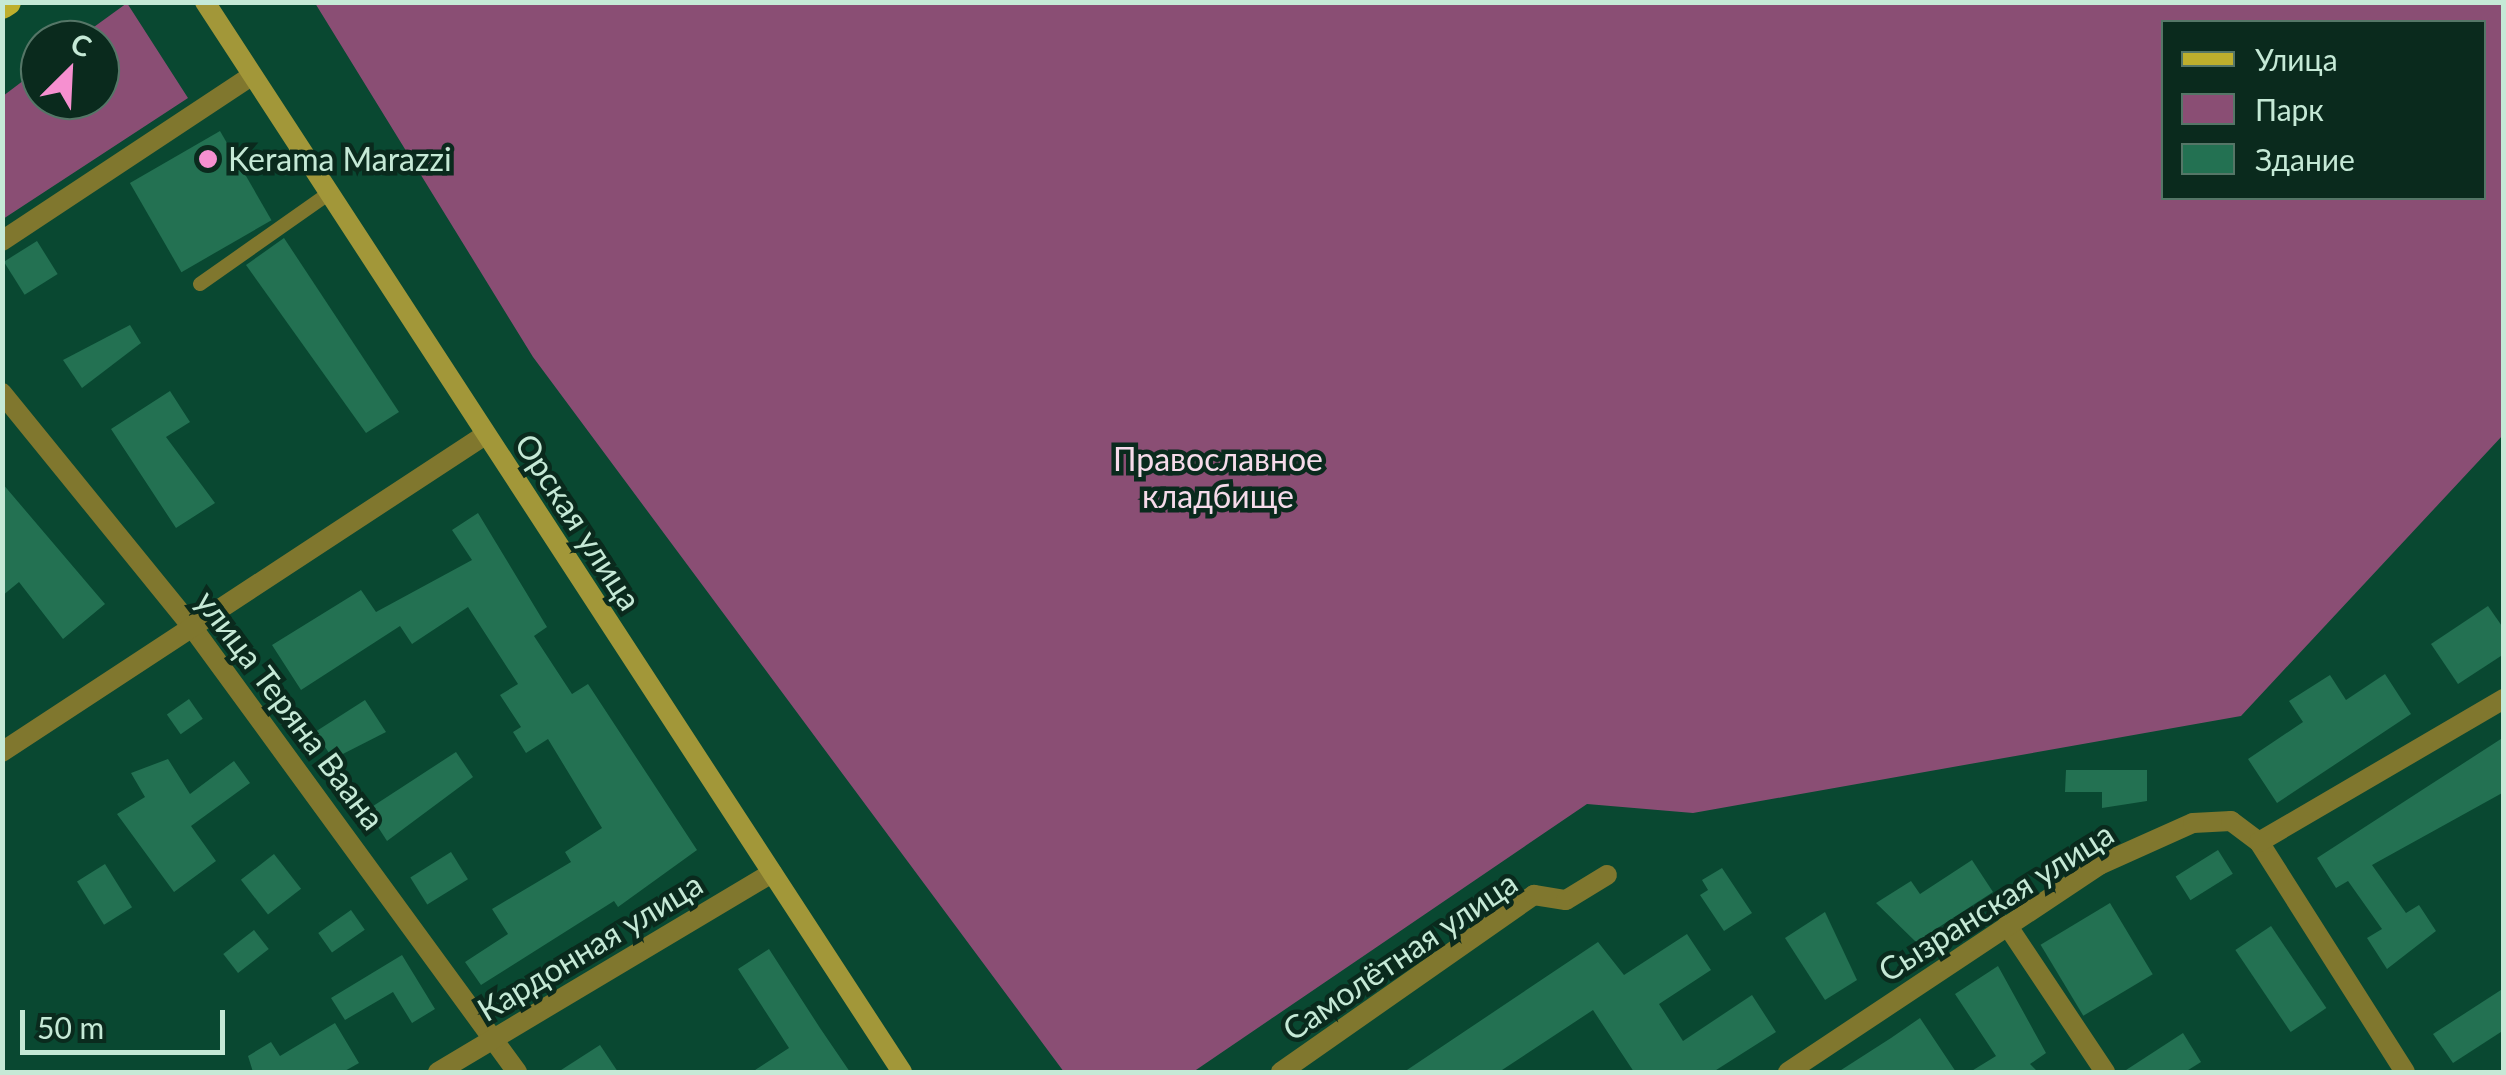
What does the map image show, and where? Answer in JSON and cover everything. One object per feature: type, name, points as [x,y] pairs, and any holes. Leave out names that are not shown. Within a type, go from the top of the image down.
[{"type":"main road","name":"Орская улица","points":[[205,2],[902,1072]]},
{"type":"street","points":[[2,241],[251,76]]},
{"type":"street","name":"улица Теряна Ваана","points":[[2,393],[192,628],[496,1037],[516,1072]]},
{"type":"street","points":[[2,752],[485,434]]},
{"type":"street","points":[[2405,1072],[2259,842],[2504,699]]},
{"type":"street","name":"Сызранская улица","points":[[1788,1072],[1818,1064],[2006,924],[2099,865],[2193,822],[2231,821],[2259,842]]},
{"type":"street","name":"Кардонная улица","points":[[438,1072],[772,873]]},
{"type":"street","name":"Самолётная улица","points":[[1280,1072],[1534,895],[1566,900],[1607,875]]},
{"type":"street","points":[[2006,924],[2105,1072]]},
{"type":"lane","points":[[200,284],[328,194]]},
{"type":"green space","points":[[127,3],[188,98],[3,219],[3,96],[20,83],[20,120],[120,120],[120,20],[104,20]]},
{"type":"green space","name":"Православное кладбище","points":[[315,3],[2503,3],[2503,435],[2241,716],[1693,813],[1587,804],[1193,1072],[1064,1072],[533,357]]},
{"type":"building","points":[[220,131],[272,220],[181,272],[130,183]]},
{"type":"building","points":[[284,238],[399,412],[366,433],[246,265]]},
{"type":"building","points":[[37,241],[58,274],[25,295],[4,262]]},
{"type":"building","points":[[130,325],[141,343],[82,388],[63,360]]},
{"type":"building","points":[[170,391],[190,422],[166,437],[215,503],[176,528],[111,429]]},
{"type":"building","points":[[2,483],[105,604],[63,639],[19,582],[2,596]]},
{"type":"building","points":[[478,513],[547,627],[534,636],[572,694],[588,684],[697,850],[618,907],[614,901],[481,985],[465,962],[508,934],[492,909],[571,862],[565,852],[602,828],[548,739],[526,753],[513,732],[521,727],[500,695],[518,684],[468,607],[412,644],[400,626],[301,690],[272,645],[361,590],[376,612],[472,560],[452,530]]},
{"type":"building","points":[[2488,606],[2504,629],[2504,654],[2458,684],[2431,644]]},
{"type":"building","points":[[2385,674],[2411,714],[2277,803],[2248,759],[2303,722],[2289,701],[2330,675],[2346,700]]},
{"type":"building","points":[[189,699],[203,719],[181,734],[167,714]]},
{"type":"building","points":[[365,700],[386,732],[333,759],[315,732]]},
{"type":"building","points":[[2504,737],[2504,792],[2372,865],[2406,913],[2419,905],[2436,931],[2387,969],[2367,938],[2382,929],[2348,881],[2336,888],[2317,858]]},
{"type":"building","points":[[456,752],[473,777],[387,841],[367,810]]},
{"type":"building","points":[[168,759],[190,794],[234,761],[250,783],[191,826],[216,861],[174,892],[117,814],[145,797],[131,773]]},
{"type":"building","points":[[2066,770],[2147,770],[2147,801],[2102,808],[2102,792],[2065,792]]},
{"type":"building","points":[[2218,850],[2233,874],[2190,900],[2176,876]]},
{"type":"building","points":[[451,852],[468,879],[427,905],[410,877]]},
{"type":"building","points":[[274,854],[301,889],[268,915],[241,880]]},
{"type":"building","points":[[1972,860],[1993,892],[1916,942],[1876,903],[1911,881],[1920,894]]},
{"type":"building","points":[[105,864],[132,907],[104,925],[77,881]]},
{"type":"building","points":[[1722,868],[1752,913],[1724,931],[1700,895],[1708,890],[1702,880]]},
{"type":"building","points":[[2110,903],[2153,974],[2083,1016],[2041,945]]},
{"type":"building","points":[[351,910],[365,930],[332,953],[318,933]]},
{"type":"building","points":[[1825,912],[1857,980],[1825,1000],[1785,938]]},
{"type":"building","points":[[2271,926],[2326,1008],[2291,1032],[2235,950]]},
{"type":"building","points":[[254,930],[269,949],[238,973],[223,954]]},
{"type":"building","points":[[1687,934],[1711,970],[1659,1004],[1683,1041],[1752,995],[1776,1032],[1713,1072],[1634,1072],[1593,1010],[1499,1072],[1404,1072],[1598,942],[1624,975]]},
{"type":"building","points":[[769,949],[850,1072],[752,1072],[789,1048],[738,969]]},
{"type":"building","points":[[402,955],[435,1009],[412,1023],[393,992],[345,1020],[331,998]]},
{"type":"building","points":[[1998,966],[2046,1053],[2030,1064],[2038,1072],[1970,1072],[1996,1056],[1955,994]]},
{"type":"building","points":[[2504,988],[2504,1030],[2453,1063],[2433,1034]]},
{"type":"building","points":[[1920,1018],[1956,1072],[1838,1072],[1891,1038]]},
{"type":"building","points":[[335,1023],[359,1063],[343,1072],[253,1072],[248,1056],[271,1042],[280,1056]]},
{"type":"building","points":[[2183,1033],[2201,1062],[2185,1072],[2123,1072]]},
{"type":"building","points":[[600,1045],[618,1072],[558,1072]]},
{"type":"place","name":"Kerama Marazzi","points":[[208,159]]}]
